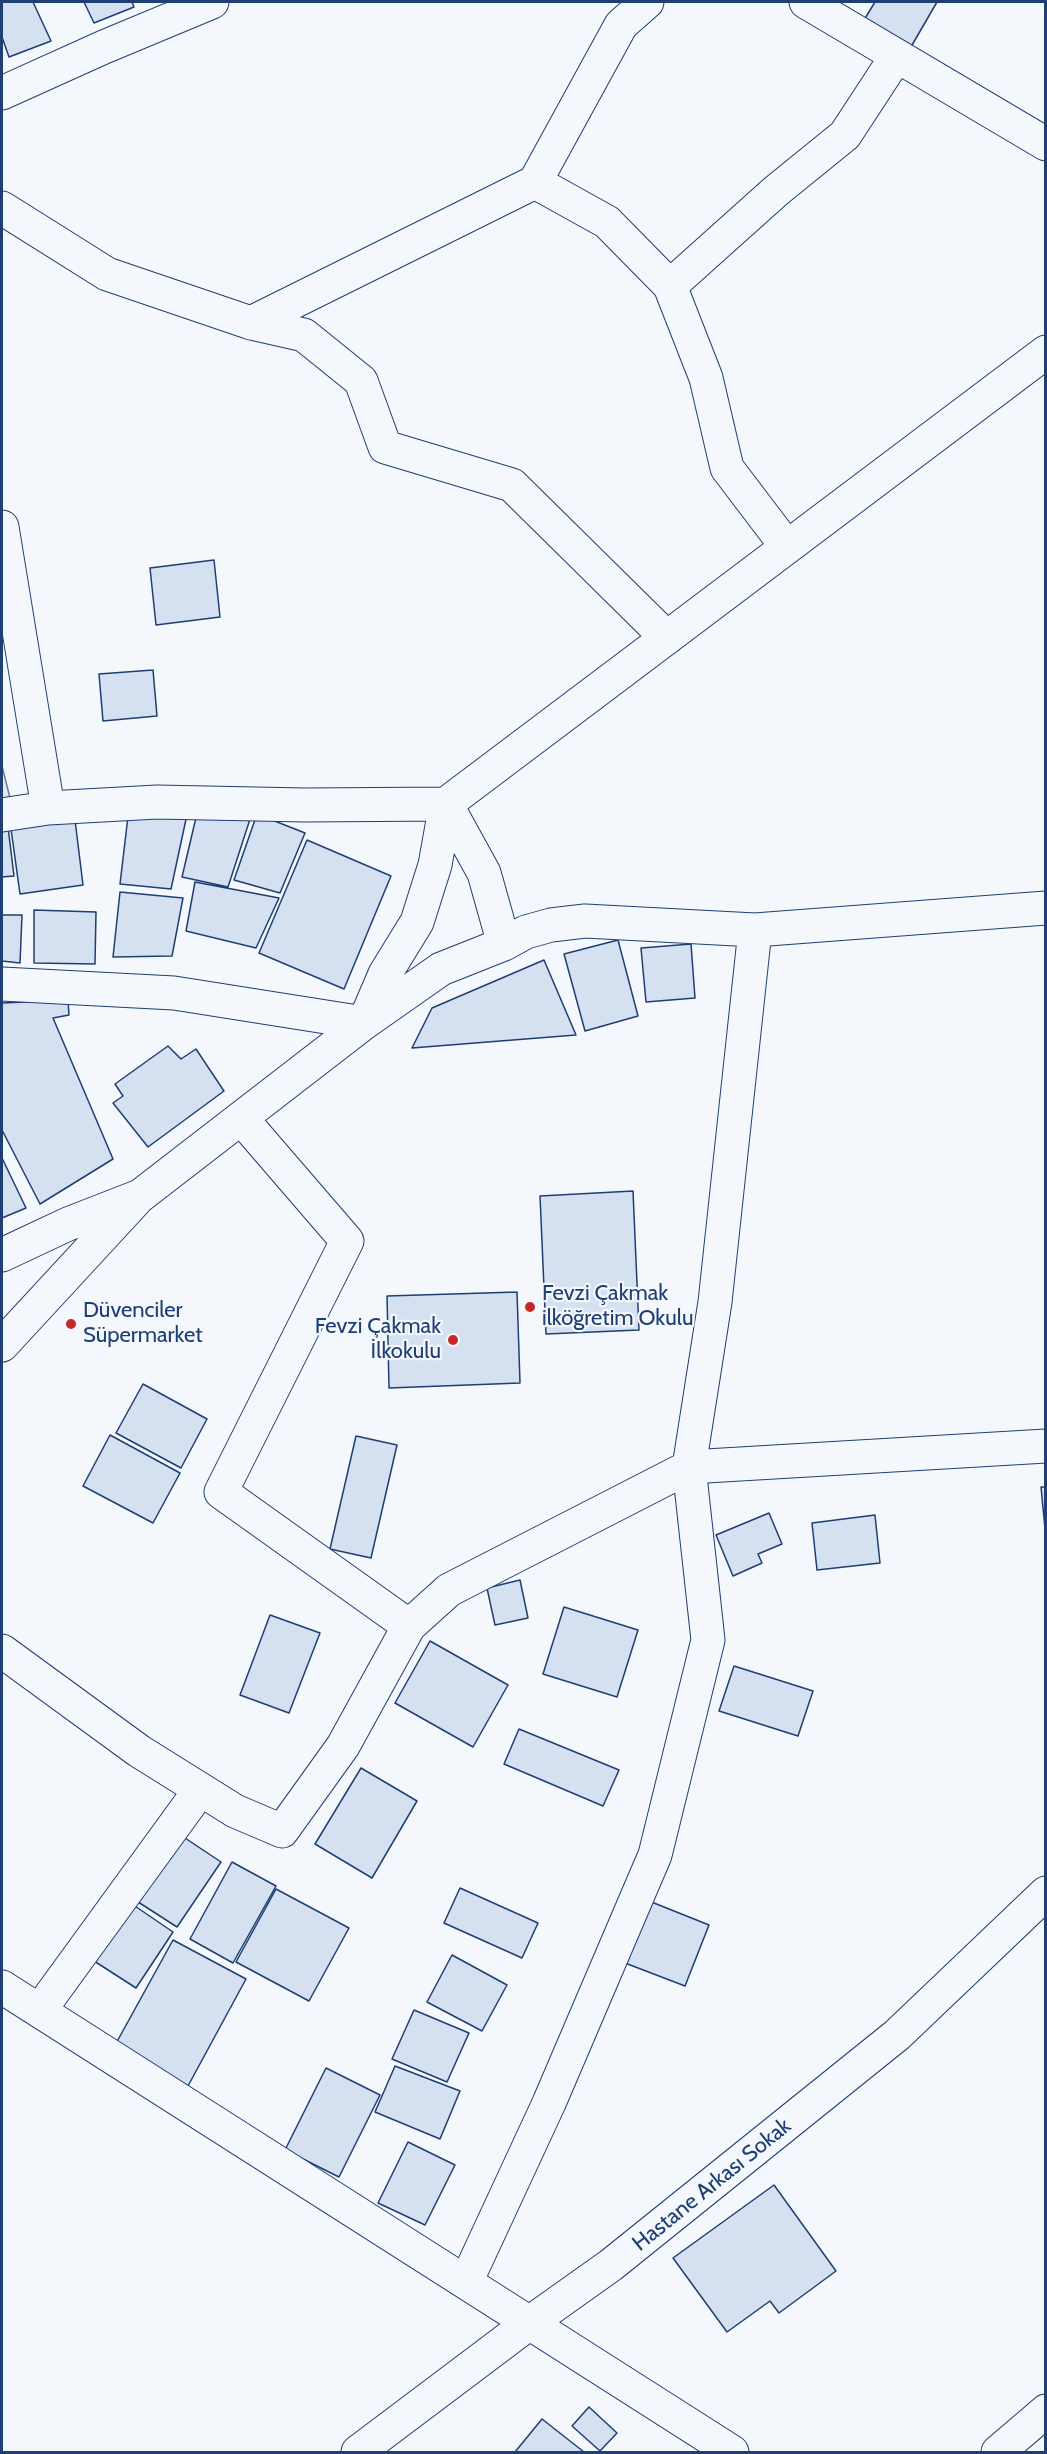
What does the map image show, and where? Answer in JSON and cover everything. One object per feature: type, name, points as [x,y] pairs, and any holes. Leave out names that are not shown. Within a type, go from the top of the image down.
[{"type":"street","points":[[2,93],[212,2]]},
{"type":"street","points":[[251,323],[535,182],[621,25],[647,2]]},
{"type":"street","points":[[806,2],[1046,144]]},
{"type":"street","points":[[670,286],[776,191],[845,135],[896,57]]},
{"type":"street","points":[[535,182],[607,222],[670,286],[706,378],[727,468],[788,547]]},
{"type":"street","points":[[2,208],[107,274],[251,323],[304,335],[361,381],[385,447],[512,485],[667,638]]},
{"type":"street","points":[[2,815],[48,808],[157,802],[446,804],[1045,353]]},
{"type":"street","points":[[2,527],[48,808]]},
{"type":"street","points":[[446,804],[484,873],[504,944]]},
{"type":"street","points":[[364,1023],[385,974],[417,922],[435,865],[446,804]]},
{"type":"street","points":[[2,1345],[140,1196],[364,1023],[441,969],[526,933],[551,925],[585,921],[755,930],[1046,908]]},
{"type":"street","points":[[466,2282],[549,2103],[655,1855],[708,1640],[689,1467],[715,1302],[755,930]]},
{"type":"street","points":[[2,984],[174,993],[364,1023]]},
{"type":"street","points":[[241,1118],[347,1241],[221,1492],[409,1626]]},
{"type":"street","points":[[2,1255],[68,1224],[140,1196]]},
{"type":"street","points":[[2,1651],[139,1751],[235,1811],[282,1831],[343,1746],[409,1626],[449,1590],[689,1467],[1046,1446]]},
{"type":"street","points":[[40,2010],[200,1790]]},
{"type":"street","name":"Hastane Arkası Sokak","points":[[358,2452],[528,2324],[611,2265],[897,2035],[1046,1893]]},
{"type":"street","points":[[2,1987],[732,2452]]},
{"type":"street","points":[[998,2452],[1046,2411]]},
{"type":"shaded area","points":[[2,766],[10,798],[2,800]]},
{"type":"building","points":[[2,2],[33,2],[51,41],[9,57],[2,37]]},
{"type":"building","points":[[84,2],[132,2],[134,7],[94,23]]},
{"type":"building","points":[[875,2],[937,2],[908,52],[861,25]]},
{"type":"building","points":[[214,560],[220,617],[156,625],[150,568]]},
{"type":"building","points":[[153,670],[157,716],[103,721],[99,674]]},
{"type":"building","points":[[129,808],[188,810],[171,889],[120,884]]},
{"type":"building","points":[[198,809],[252,813],[228,887],[182,877]]},
{"type":"building","points":[[257,814],[305,833],[280,893],[234,880]]},
{"type":"building","points":[[75,820],[83,885],[20,894],[11,829]]},
{"type":"building","points":[[8,827],[14,876],[2,877],[2,828]]},
{"type":"building","points":[[307,840],[391,876],[344,989],[259,953]]},
{"type":"building","points":[[195,882],[279,898],[256,948],[186,931]]},
{"type":"building","points":[[120,892],[183,898],[172,956],[113,957]]},
{"type":"building","points":[[34,910],[96,912],[95,964],[34,963]]},
{"type":"building","points":[[2,915],[22,915],[20,963],[2,961]]},
{"type":"building","points":[[618,940],[638,1016],[585,1031],[564,954]]},
{"type":"building","points":[[691,944],[695,998],[646,1002],[641,948]]},
{"type":"building","points":[[544,960],[576,1035],[412,1048],[432,1008]]},
{"type":"building","points":[[68,1000],[69,1015],[53,1018],[113,1159],[40,1204],[2,1130],[2,1003]]},
{"type":"building","points":[[168,1046],[181,1059],[196,1049],[224,1091],[148,1147],[113,1103],[123,1096],[115,1084]]},
{"type":"building","points":[[2,1158],[26,1208],[2,1218]]},
{"type":"building","points":[[633,1191],[639,1330],[546,1334],[540,1196]]},
{"type":"building","name":"Fevzi Çakmak İlkokulu","points":[[517,1292],[520,1383],[389,1388],[387,1296]]},
{"type":"building","points":[[143,1384],[207,1419],[181,1468],[116,1433]]},
{"type":"building","points":[[110,1435],[180,1473],[153,1523],[83,1486]]},
{"type":"building","points":[[356,1436],[397,1445],[371,1558],[330,1549]]},
{"type":"building","points":[[1041,1487],[1046,1487],[1046,1539]]},
{"type":"building","points":[[769,1513],[782,1544],[758,1554],[762,1563],[733,1576],[716,1535]]},
{"type":"building","points":[[875,1515],[880,1563],[817,1570],[812,1523]]},
{"type":"building","points":[[520,1580],[528,1618],[495,1625],[487,1588]]},
{"type":"building","points":[[564,1607],[638,1630],[617,1697],[543,1674]]},
{"type":"building","points":[[270,1615],[320,1633],[289,1713],[240,1695]]},
{"type":"building","points":[[430,1641],[508,1685],[473,1747],[395,1703]]},
{"type":"building","points":[[734,1666],[813,1691],[798,1736],[719,1711]]},
{"type":"building","points":[[519,1729],[619,1770],[603,1806],[504,1764]]},
{"type":"building","points":[[361,1768],[417,1801],[372,1878],[315,1844]]},
{"type":"building","points":[[179,1834],[221,1862],[177,1927],[135,1900]]},
{"type":"building","points":[[232,1862],[276,1886],[233,1963],[190,1939]]},
{"type":"building","points":[[460,1888],[538,1923],[522,1958],[444,1923]]},
{"type":"building","points":[[276,1889],[349,1928],[309,2001],[236,1962]]},
{"type":"building","points":[[649,1901],[709,1925],[685,1986],[625,1963]]},
{"type":"building","points":[[129,1902],[173,1932],[136,1988],[91,1959]]},
{"type":"building","points":[[173,1940],[246,1979],[188,2086],[114,2047]]},
{"type":"building","points":[[452,1955],[507,1985],[482,2031],[427,2002]]},
{"type":"building","points":[[414,2010],[469,2033],[447,2082],[392,2059]]},
{"type":"building","points":[[395,2066],[460,2091],[440,2139],[375,2112]]},
{"type":"building","points":[[326,2068],[380,2095],[339,2177],[285,2150]]},
{"type":"building","points":[[408,2142],[455,2165],[425,2225],[378,2203]]},
{"type":"building","points":[[774,2185],[836,2271],[779,2313],[770,2301],[727,2332],[673,2258]]},
{"type":"building","points":[[589,2407],[617,2433],[600,2451],[572,2426]]},
{"type":"building","points":[[542,2419],[584,2452],[515,2452]]},
{"type":"place","name":"Fevzi Çakmak ilköğretim Okulu","points":[[530,1307]]},
{"type":"place","name":"Düvenciler Süpermarket","points":[[71,1324]]},
{"type":"place","name":"Fevzi Çakmak İlkokulu","points":[[453,1340]]}]
